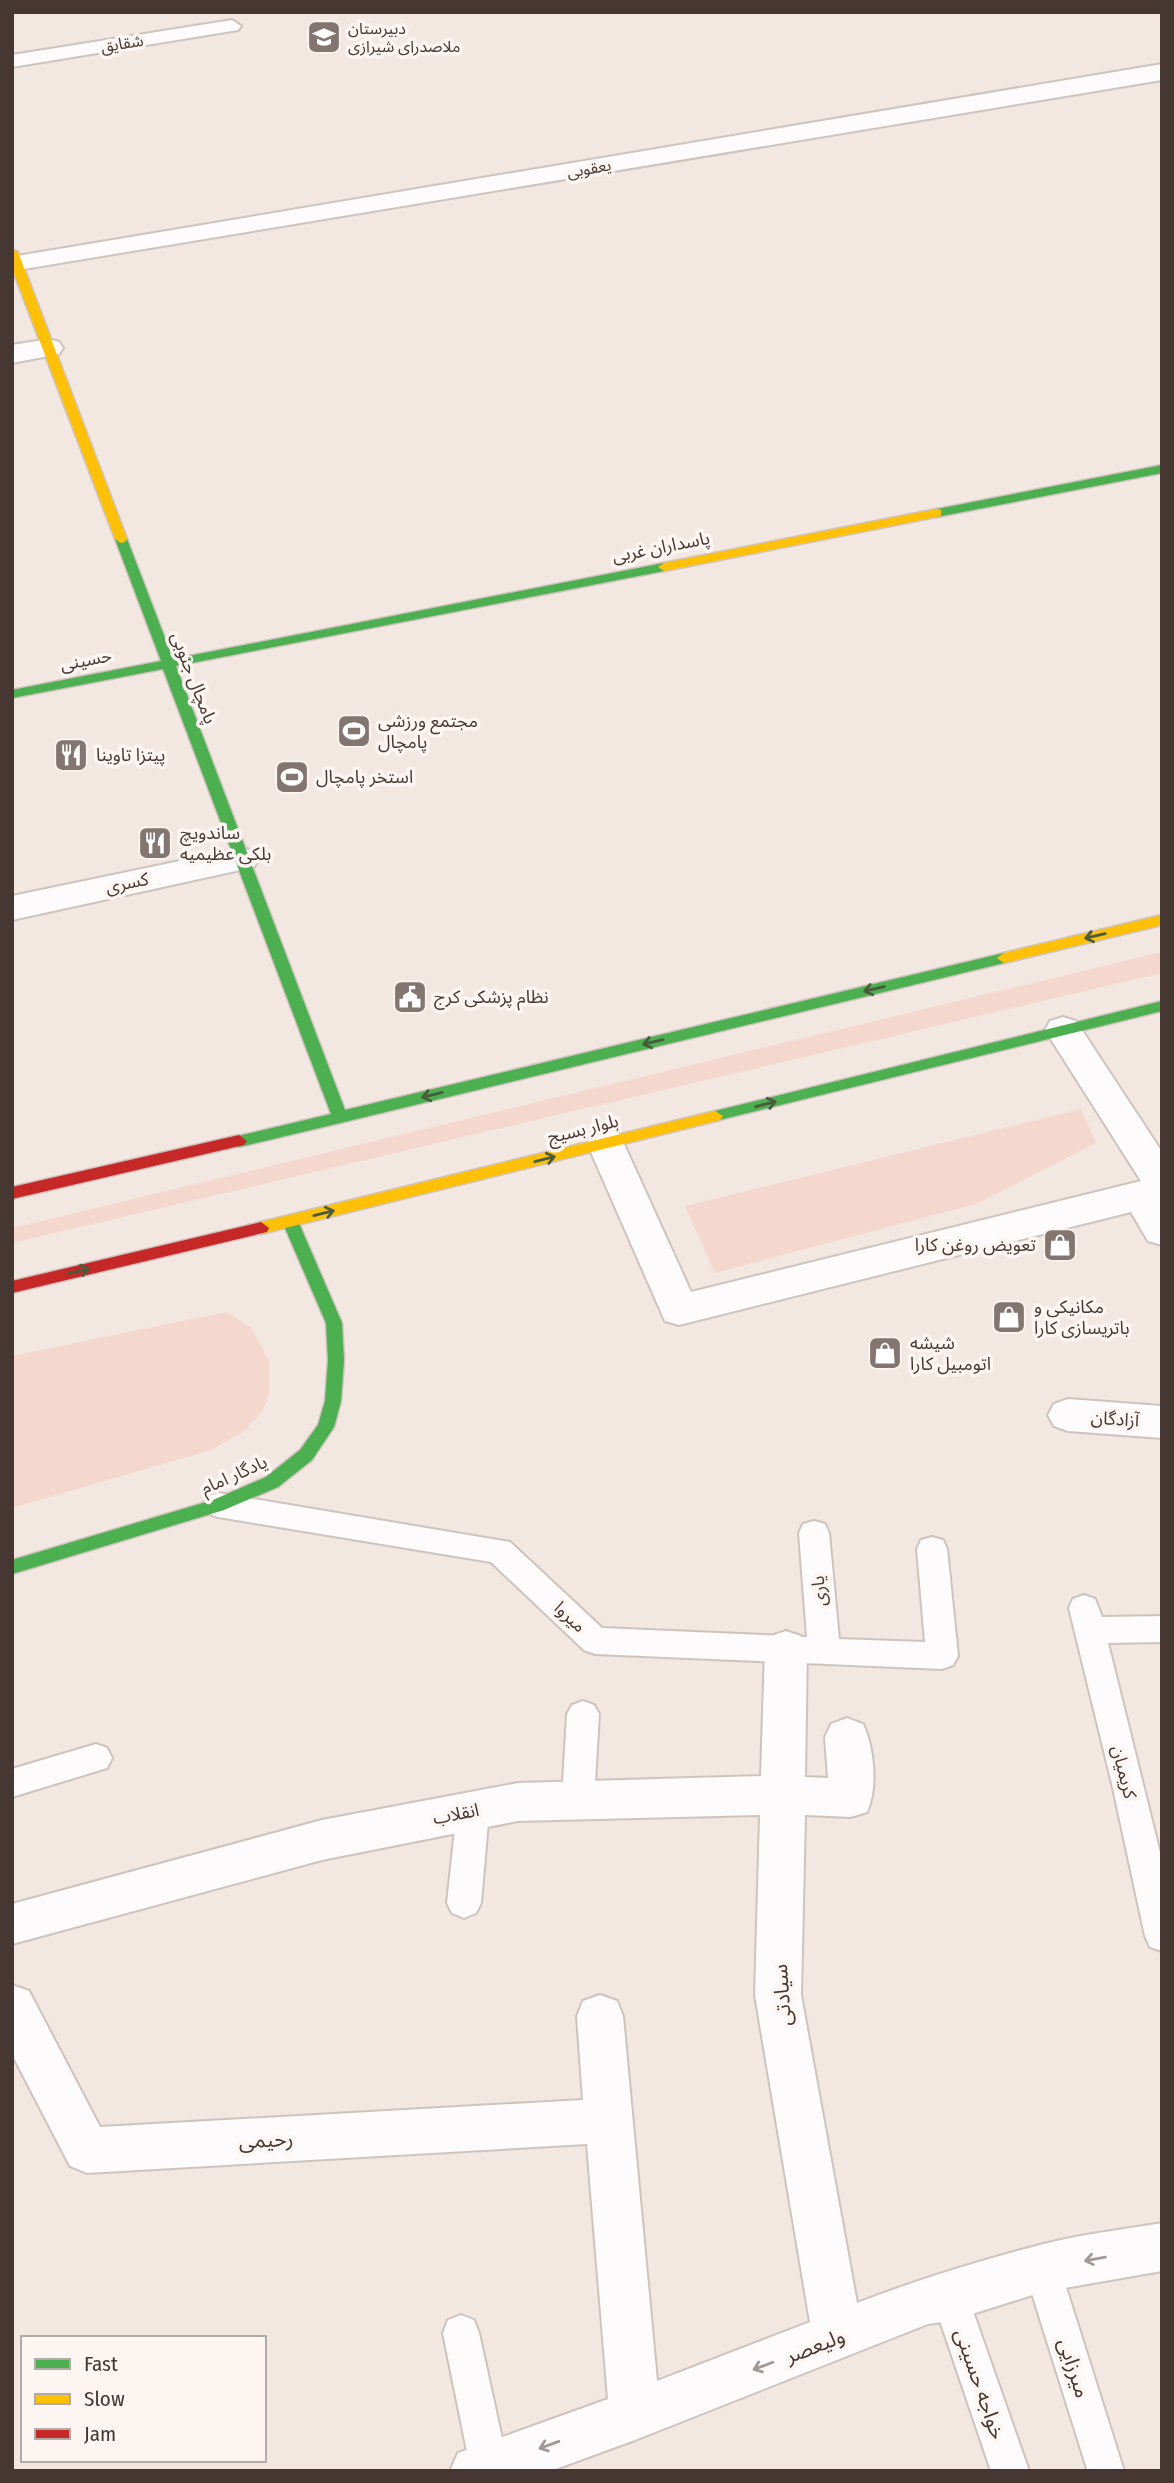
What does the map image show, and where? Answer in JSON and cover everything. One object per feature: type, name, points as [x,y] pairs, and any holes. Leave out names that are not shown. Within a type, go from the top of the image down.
[{"type":"street","name":"یعقوبی","points":[[14,258],[1162,72]]},
{"type":"street","name":"پامچال جنوبی","points":[[14,258],[340,1118]]},
{"type":"street","points":[[12,354],[49,348]]},
{"type":"street","name":"پاسداران غربی","points":[[168,663],[1162,469]]},
{"type":"street","name":"حسینی","points":[[12,694],[168,663]]},
{"type":"street","name":"کسری","points":[[12,908],[242,859]]},
{"type":"street","points":[[12,1193],[340,1118],[1162,920]]},
{"type":"street","name":"بلوار بسیج","points":[[12,1287],[1162,1006]]},
{"type":"street","points":[[1063,1030],[1155,1190],[1162,1231]]},
{"type":"street","points":[[606,1143],[679,1310],[1155,1190]]},
{"type":"street","name":"یادگار امام","points":[[12,1566],[218,1505],[272,1482],[306,1455],[326,1427],[333,1401],[336,1360],[334,1323],[290,1221]]},
{"type":"street","name":"آزادگان","points":[[1068,1415],[1162,1422]]},
{"type":"street","name":"سیادتی","points":[[805,1649],[782,1795],[778,1995],[838,2337]]},
{"type":"street","name":"انقلاب","points":[[12,1924],[322,1840],[518,1802],[782,1795],[851,1798],[847,1737]]},
{"type":"street","name":"رحیمی","points":[[12,2006],[87,2150],[608,2121]]},
{"type":"street","points":[[600,2016],[635,2415]]},
{"type":"street","name":"ولیعصر","points":[[482,2469],[635,2415],[928,2300],[950,2297],[1042,2268],[1162,2247]]},
{"type":"lane","name":"شقایق","points":[[12,61],[232,26]]},
{"type":"lane","name":"میروا","points":[[218,1505],[499,1551],[595,1641],[942,1656],[932,1549]]},
{"type":"lane","name":"یاری","points":[[805,1649],[814,1533]]},
{"type":"lane","name":"کریمیان","points":[[1162,1629],[1087,1619],[1152,1847],[1162,1936]]},
{"type":"lane","points":[[578,1800],[583,1714]]},
{"type":"lane","points":[[12,1783],[96,1758]]},
{"type":"lane","points":[[464,1903],[473,1811]]},
{"type":"lane","name":"میرزایی","points":[[1042,2268],[1106,2469]]},
{"type":"lane","name":"خواجه حسینی","points":[[950,2297],[1010,2471]]},
{"type":"lane","points":[[461,2333],[482,2469]]},
{"type":"shaded area","points":[[1162,952],[1162,973],[12,1243],[12,1228]]},
{"type":"shaded area","points":[[1081,1109],[1096,1143],[976,1204],[715,1273],[685,1206]]},
{"type":"shaded area","points":[[226,1312],[251,1327],[269,1361],[269,1394],[263,1410],[243,1432],[211,1450],[12,1508],[12,1356]]},
{"type":"traffic: fast","points":[[937,513],[1162,469]]},
{"type":"traffic: fast","points":[[121,539],[340,1118]]},
{"type":"traffic: fast","points":[[12,694],[664,567]]},
{"type":"traffic: fast","points":[[239,1141],[1004,958]]},
{"type":"traffic: fast","points":[[715,1116],[1162,1006]]},
{"type":"traffic: fast","points":[[12,1567],[218,1505],[272,1482],[306,1455],[326,1427],[333,1401],[336,1360],[334,1323],[290,1221]]},
{"type":"traffic: slow","points":[[12,252],[121,539]]},
{"type":"traffic: slow","points":[[664,567],[937,513]]},
{"type":"traffic: slow","points":[[1004,958],[1162,920]]},
{"type":"traffic: slow","points":[[261,1228],[715,1116]]},
{"type":"traffic: jam","points":[[12,1193],[239,1141]]},
{"type":"traffic: jam","points":[[12,1287],[261,1228]]},
{"type":"place","name":"دبیرستان ملاصدرای شیرازی","points":[[324,37]]},
{"type":"place","name":"مجتمع ورزشی پامچال","points":[[354,731]]},
{"type":"place","name":"پیتزا تاوینا","points":[[71,755]]},
{"type":"place","name":"استخر پامچال","points":[[292,777]]},
{"type":"place","name":"ساندویچ بلکی عظیمیه","points":[[155,843]]},
{"type":"place","name":"نظام پزشکی کرج","points":[[410,997]]},
{"type":"place","name":"تعویض روغن کارا","points":[[1060,1245]]},
{"type":"place","name":"مکانیکی و باتریسازی کارا","points":[[1009,1317]]},
{"type":"place","name":"شیشه اتومبیل کارا","points":[[885,1353]]}]
